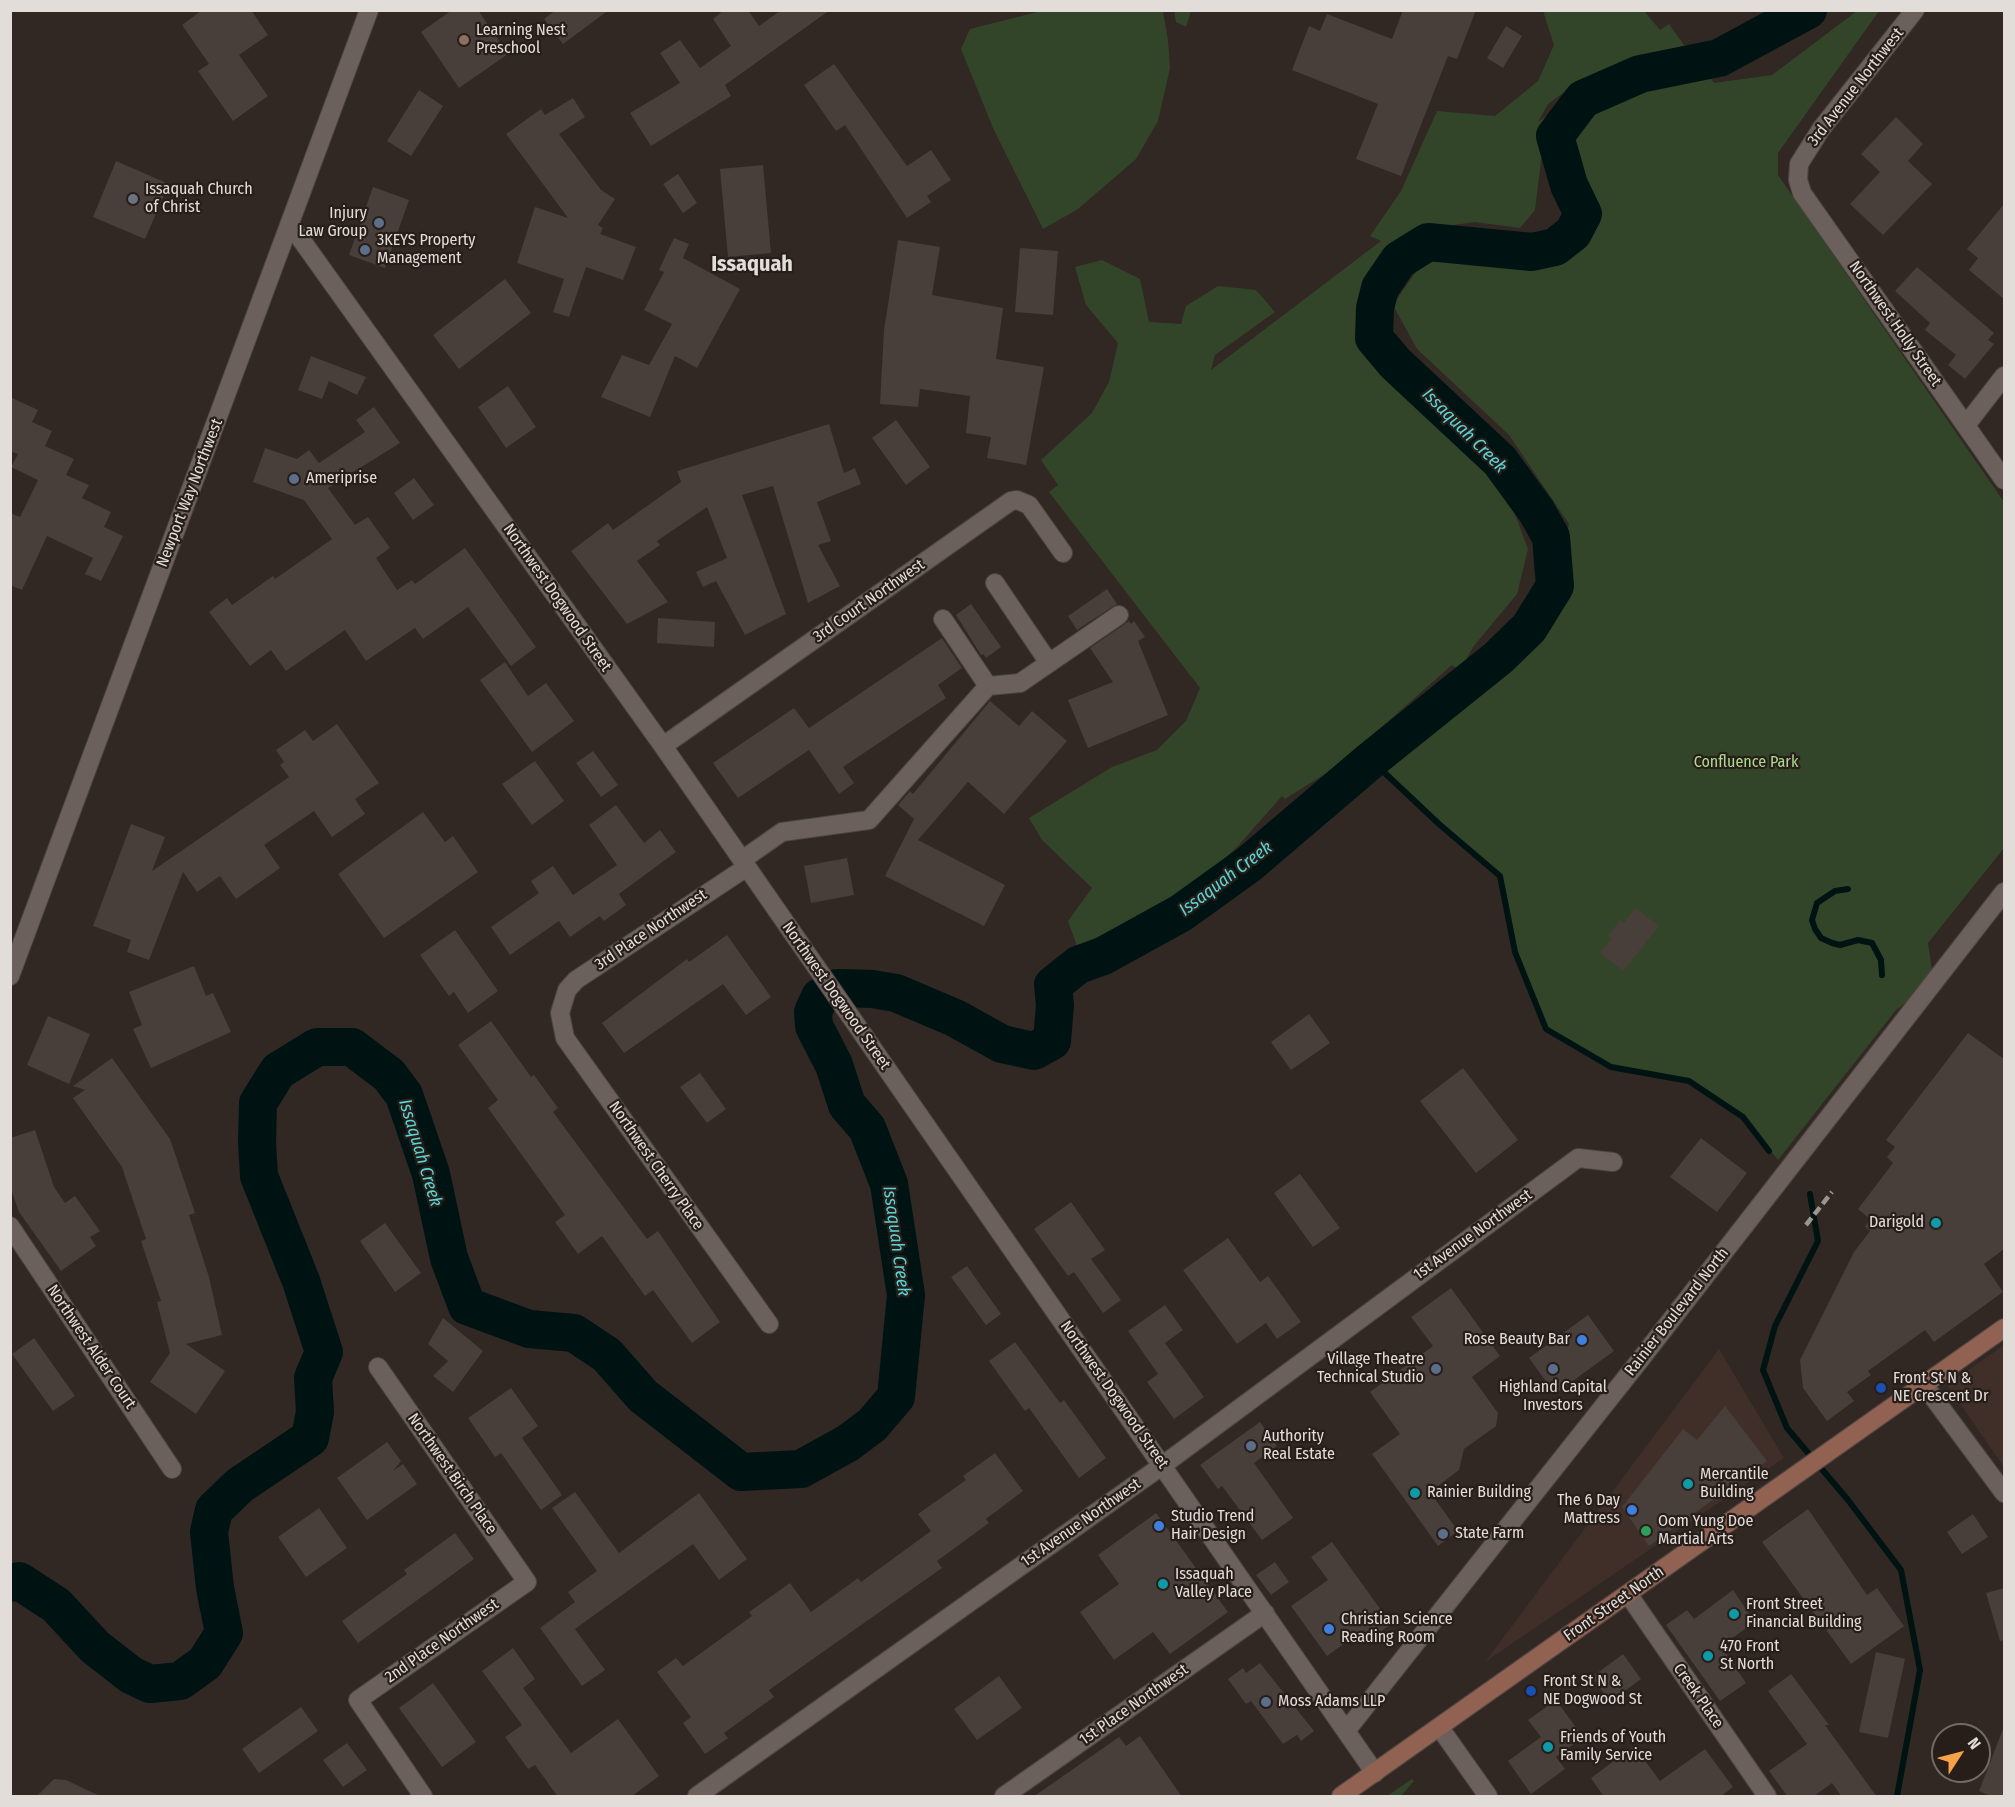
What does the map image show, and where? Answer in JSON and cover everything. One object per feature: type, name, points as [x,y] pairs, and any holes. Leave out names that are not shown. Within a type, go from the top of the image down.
[{"type":"main road","name":"Front Street North","points":[[1341,1797],[2004,1328]]},
{"type":"street","name":"Newport Way Northwest","points":[[10,976],[369,10]]},
{"type":"street","name":"3rd Avenue Northwest","points":[[1799,164],[1821,129],[1915,10]]},
{"type":"street","name":"Northwest Holly Street","points":[[1799,164],[1798,180],[1802,193],[2004,480]]},
{"type":"street","name":"Northwest Dogwood Street","points":[[290,224],[663,746],[1375,1773]]},
{"type":"street","points":[[1966,425],[2004,376]]},
{"type":"street","name":"3rd Court Northwest","points":[[663,746],[1011,501],[1017,500],[1029,505],[1063,553]]},
{"type":"street","points":[[995,583],[1049,663]]},
{"type":"street","points":[[943,619],[988,686],[1020,683],[1119,615]]},
{"type":"street","name":"3rd Place Northwest","points":[[562,1001],[576,980],[744,863],[782,832],[868,820],[988,686]]},
{"type":"street","name":"Rainier Boulevard North","points":[[1346,1731],[1633,1370],[2004,892]]},
{"type":"street","name":"Northwest Cherry Place","points":[[562,1001],[561,1025],[566,1038],[769,1324]]},
{"type":"street","name":"1st Avenue Northwest","points":[[697,1797],[1162,1465],[1578,1158],[1613,1162]]},
{"type":"street","name":"Northwest Alder Court","points":[[10,1226],[172,1468]]},
{"type":"street","name":"Northwest Birch Place","points":[[378,1367],[526,1582]]},
{"type":"street","points":[[1924,1385],[2004,1493]]},
{"type":"street","name":"2nd Place Northwest","points":[[423,1797],[358,1700],[526,1582]]},
{"type":"street","name":"Creek Place","points":[[1628,1594],[1767,1797]]},
{"type":"street","name":"1st Place Northwest","points":[[1004,1797],[1265,1613]]},
{"type":"street","points":[[1440,1728],[1488,1797]]},
{"type":"shaded area","points":[[2004,1345],[2004,1467],[1947,1385]]},
{"type":"shaded area","points":[[1719,1349],[1784,1458],[1485,1662]]},
{"type":"green space","points":[[1041,11],[1163,11],[1170,68],[1158,121],[1136,159],[1078,209],[1043,229],[993,128],[961,49],[970,29]]},
{"type":"green space","points":[[1174,11],[1191,11],[1186,27],[1176,22]]},
{"type":"green space","points":[[1543,11],[1644,11],[1660,30],[1669,24],[1689,52],[1581,95],[1544,137],[1535,210],[1520,228],[1475,222],[1425,229],[1375,271],[1363,310],[1368,353],[1456,434],[1508,495],[1528,549],[1517,594],[1473,647],[1460,671],[1452,665],[1336,767],[1285,799],[1282,796],[1237,847],[1193,889],[1139,919],[1077,946],[1068,921],[1092,888],[1042,840],[1029,818],[1112,767],[1157,750],[1186,721],[1200,688],[1049,492],[1058,485],[1041,460],[1092,413],[1109,382],[1118,343],[1086,305],[1075,267],[1102,260],[1140,279],[1149,322],[1181,324],[1186,306],[1218,286],[1256,290],[1275,312],[1215,355],[1211,370],[1381,241],[1370,236],[1401,191],[1437,111],[1495,116],[1538,81],[1554,45]],"holes":[[[1604,73],[1538,122],[1548,104],[1582,79]]]},
{"type":"green space","name":"Confluence Park","points":[[1857,11],[1879,11],[1778,153],[1778,175],[2004,502],[2004,848],[1928,943],[1932,970],[1911,999],[1896,1010],[1778,1160],[1743,1117],[1689,1081],[1611,1067],[1546,1029],[1515,952],[1500,876],[1439,824],[1371,760],[1498,658],[1529,628],[1555,586],[1569,524],[1509,435],[1417,349],[1393,305],[1424,260],[1474,261],[1527,269],[1565,259],[1599,224],[1570,144],[1592,106],[1641,86],[1709,76],[1714,83],[1772,75]]},
{"type":"green space","points":[[1412,1779],[1414,1781],[1401,1796],[1387,1796]]},
{"type":"building","points":[[202,10],[251,10],[268,35],[239,55],[268,96],[233,121],[198,71],[209,64],[182,25]]},
{"type":"building","points":[[452,10],[478,10],[508,54],[459,88],[421,32]]},
{"type":"building","points":[[556,10],[609,10],[563,44],[544,19]]},
{"type":"building","points":[[724,10],[748,10],[759,26],[781,10],[830,10],[725,85],[731,96],[651,146],[630,113],[680,83],[660,53],[680,40],[700,68],[731,46],[713,19]]},
{"type":"building","points":[[1403,10],[1476,10],[1457,59],[1448,56],[1401,176],[1356,159],[1378,104],[1292,70],[1309,26],[1320,31],[1327,14],[1392,39]]},
{"type":"building","points":[[1506,26],[1522,36],[1503,68],[1487,58]]},
{"type":"building","points":[[834,64],[907,166],[931,150],[951,180],[927,196],[931,202],[907,218],[845,125],[836,131],[804,85]]},
{"type":"building","points":[[419,90],[443,106],[411,156],[387,141]]},
{"type":"building","points":[[573,98],[585,117],[559,134],[601,190],[615,199],[598,225],[603,228],[600,234],[636,247],[623,280],[586,267],[569,317],[553,312],[564,279],[517,263],[535,207],[568,218],[506,134],[541,109],[545,115]]},
{"type":"building","points":[[1896,117],[1923,144],[1908,161],[1932,184],[1883,235],[1850,204],[1880,172],[1861,154]]},
{"type":"building","points":[[116,161],[169,184],[145,239],[93,217]]},
{"type":"building","points":[[763,165],[771,253],[728,257],[720,169]]},
{"type":"building","points":[[678,174],[697,203],[683,213],[663,184]]},
{"type":"building","points":[[373,187],[409,200],[385,268],[349,255]]},
{"type":"building","points":[[2004,204],[2004,299],[1969,270],[1978,258],[1967,249]]},
{"type":"building","points":[[674,238],[689,244],[683,258],[740,289],[697,368],[675,356],[650,417],[601,397],[622,355],[649,365],[672,324],[644,310],[664,272],[659,270]]},
{"type":"building","points":[[898,240],[940,247],[932,295],[1003,308],[996,359],[1044,367],[1026,465],[987,458],[991,437],[966,433],[970,396],[920,389],[918,407],[880,404],[884,330]]},
{"type":"building","points":[[1020,248],[1058,251],[1053,315],[1015,312]]},
{"type":"building","points":[[1917,267],[1994,333],[1988,340],[1994,344],[1965,379],[1948,365],[1956,355],[1925,330],[1930,323],[1895,291]]},
{"type":"building","points":[[505,279],[531,313],[459,369],[433,335]]},
{"type":"building","points":[[311,356],[366,377],[357,395],[329,381],[322,399],[298,390]]},
{"type":"building","points":[[508,386],[536,427],[506,448],[478,407]]},
{"type":"building","points":[[10,397],[38,410],[32,422],[52,431],[45,446],[74,459],[66,475],[89,485],[82,498],[111,512],[104,527],[123,536],[101,581],[85,574],[93,558],[47,536],[22,590],[10,585],[10,513],[20,517],[38,480],[11,467],[18,454],[10,451]]},
{"type":"building","points":[[374,407],[400,443],[328,488],[355,525],[368,517],[390,548],[376,558],[397,590],[412,580],[415,584],[465,548],[536,647],[511,666],[468,607],[423,639],[415,628],[366,661],[345,630],[286,671],[271,650],[250,666],[209,612],[227,598],[232,605],[273,576],[275,579],[332,539],[304,500],[253,482],[265,448],[297,459],[309,450],[319,463],[365,432],[356,420]]},
{"type":"building","points":[[896,420],[930,467],[906,485],[872,438]]},
{"type":"building","points":[[829,424],[844,473],[855,468],[861,484],[817,502],[831,541],[818,545],[840,586],[808,603],[773,486],[742,495],[786,614],[745,635],[716,581],[703,587],[696,572],[727,558],[707,507],[657,541],[660,545],[637,561],[668,602],[627,624],[571,551],[608,523],[613,530],[681,482],[677,471]]},
{"type":"building","points":[[414,478],[434,505],[413,520],[394,493]]},
{"type":"building","points":[[1107,589],[1117,604],[1077,630],[1068,616]]},
{"type":"building","points":[[971,604],[1001,647],[986,658],[983,654],[981,655],[956,615]]},
{"type":"building","points":[[658,618],[715,622],[714,647],[657,643]]},
{"type":"building","points":[[1129,621],[1131,624],[1134,621],[1145,637],[1138,641],[1168,715],[1088,748],[1068,700],[1113,682],[1090,648]]},
{"type":"building","points":[[942,638],[962,668],[938,685],[946,698],[843,767],[854,783],[839,794],[809,750],[738,798],[713,763],[794,708],[809,728]]},
{"type":"building","points":[[505,662],[528,696],[546,683],[574,721],[532,752],[480,680]]},
{"type":"building","points":[[990,701],[1019,726],[1032,711],[1067,741],[1004,814],[968,782],[918,840],[1005,885],[984,926],[885,876],[914,819],[898,805],[910,791],[913,794]]},
{"type":"building","points":[[337,724],[379,783],[355,799],[365,814],[332,837],[314,811],[264,845],[280,868],[236,899],[220,876],[197,892],[183,872],[149,960],[127,952],[131,940],[93,926],[131,824],[165,837],[152,871],[289,777],[280,765],[284,762],[276,750],[305,730],[313,741]]},
{"type":"building","points":[[593,751],[618,785],[601,797],[576,763]]},
{"type":"building","points":[[535,761],[564,801],[532,825],[502,784]]},
{"type":"building","points":[[616,805],[644,843],[660,830],[676,852],[619,894],[626,905],[604,921],[600,916],[570,937],[559,921],[510,955],[491,927],[539,893],[531,881],[553,866],[573,895],[617,865],[589,825]]},
{"type":"building","points":[[423,812],[445,842],[453,836],[478,872],[384,938],[338,874]]},
{"type":"building","points":[[847,858],[854,895],[811,903],[804,866]]},
{"type":"building","points":[[1635,908],[1659,926],[1623,971],[1600,953],[1611,939],[1608,936],[1620,920],[1624,923]]},
{"type":"building","points":[[455,930],[498,991],[468,1013],[454,992],[449,996],[420,955]]},
{"type":"building","points":[[727,935],[771,997],[746,1015],[723,984],[624,1053],[602,1023],[687,959],[689,962]]},
{"type":"building","points":[[194,966],[206,996],[213,993],[231,1032],[151,1068],[133,1029],[142,1025],[129,992]]},
{"type":"building","points":[[1309,1014],[1330,1043],[1291,1070],[1271,1042]]},
{"type":"building","points":[[48,1016],[90,1034],[69,1084],[27,1065]]},
{"type":"building","points":[[491,1021],[531,1077],[534,1075],[558,1108],[553,1112],[647,1239],[658,1231],[720,1322],[692,1343],[653,1290],[645,1296],[602,1236],[578,1254],[555,1222],[565,1215],[488,1108],[498,1100],[458,1045]]},
{"type":"building","name":"Darigold","points":[[1968,1033],[2004,1059],[2004,1249],[1984,1264],[2003,1292],[1934,1342],[1925,1330],[1868,1371],[1871,1375],[1847,1392],[1854,1401],[1827,1421],[1803,1388],[1800,1360],[1854,1252],[1870,1231],[1865,1227],[1870,1219],[1858,1209],[1893,1163],[1887,1157],[1895,1147],[1886,1140]]},
{"type":"building","points":[[112,1058],[170,1139],[195,1213],[189,1215],[209,1277],[222,1335],[186,1344],[225,1371],[196,1414],[150,1382],[170,1353],[157,1302],[161,1301],[141,1241],[146,1239],[122,1167],[73,1098],[85,1090],[73,1086]]},
{"type":"building","points":[[1463,1068],[1518,1140],[1476,1173],[1420,1101]]},
{"type":"building","points":[[700,1073],[726,1109],[707,1123],[680,1087]]},
{"type":"building","points":[[35,1130],[54,1187],[65,1203],[75,1196],[100,1231],[90,1237],[96,1246],[61,1271],[19,1212],[10,1186],[10,1138]]},
{"type":"building","points":[[1701,1138],[1747,1173],[1717,1212],[1670,1177]]},
{"type":"building","points":[[1300,1174],[1340,1228],[1313,1247],[1274,1193]]},
{"type":"building","points":[[1071,1202],[1105,1250],[1091,1259],[1121,1300],[1103,1313],[1074,1272],[1068,1276],[1034,1229]]},
{"type":"building","points":[[385,1223],[421,1273],[395,1292],[360,1241]]},
{"type":"building","points":[[1228,1238],[1260,1282],[1268,1276],[1301,1322],[1277,1339],[1266,1323],[1237,1344],[1183,1270]]},
{"type":"building","points":[[967,1266],[1001,1314],[986,1325],[951,1277]]},
{"type":"building","points":[[1451,1288],[1500,1356],[1472,1377],[1498,1413],[1496,1426],[1464,1449],[1459,1470],[1430,1492],[1458,1531],[1438,1546],[1372,1454],[1400,1434],[1370,1392],[1433,1346],[1411,1317]]},
{"type":"building","points":[[1165,1305],[1183,1330],[1165,1343],[1204,1397],[1174,1419],[1147,1382],[1158,1374],[1128,1331]]},
{"type":"building","points":[[1588,1315],[1614,1351],[1555,1394],[1529,1358]]},
{"type":"building","points":[[443,1318],[483,1351],[453,1392],[433,1376],[448,1361],[428,1344]]},
{"type":"building","points":[[34,1338],[75,1396],[53,1411],[12,1354]]},
{"type":"building","points":[[1015,1342],[1060,1403],[1064,1400],[1106,1458],[1079,1478],[1029,1408],[1025,1411],[989,1361]]},
{"type":"building","points":[[511,1388],[538,1426],[522,1438],[562,1495],[541,1510],[501,1453],[495,1457],[468,1418]]},
{"type":"building","name":"Mercantile Building","points":[[1725,1406],[1767,1461],[1649,1546],[1622,1507],[1683,1429],[1697,1440]]},
{"type":"building","points":[[1260,1422],[1277,1446],[1254,1463],[1293,1518],[1262,1540],[1222,1486],[1218,1489],[1200,1465]]},
{"type":"building","points":[[387,1442],[401,1461],[393,1471],[403,1464],[417,1484],[367,1520],[337,1478]]},
{"type":"building","points":[[995,1453],[1023,1491],[986,1519],[989,1523],[937,1561],[942,1568],[769,1690],[774,1697],[724,1733],[728,1738],[705,1754],[683,1723],[691,1717],[657,1672],[676,1658],[683,1666],[752,1616],[749,1612],[790,1583],[811,1612],[858,1578],[861,1582],[931,1531],[918,1514],[966,1480],[963,1476]]},
{"type":"building","points":[[575,1492],[619,1553],[699,1493],[747,1559],[719,1580],[693,1544],[575,1629],[605,1670],[582,1686],[540,1628],[575,1602],[568,1592],[597,1571],[552,1508]]},
{"type":"building","points":[[319,1508],[347,1548],[306,1577],[278,1537]]},
{"type":"building","points":[[1808,1509],[1867,1595],[1877,1588],[1904,1626],[1851,1664],[1762,1542]]},
{"type":"building","name":"Issaquah Valley Place","points":[[1156,1513],[1228,1612],[1170,1654],[1153,1632],[1114,1660],[1080,1612],[1119,1584],[1098,1555]]},
{"type":"building","points":[[1973,1514],[1988,1537],[1962,1554],[1947,1532]]},
{"type":"building","points":[[455,1533],[474,1559],[358,1643],[342,1621],[407,1574],[404,1570]]},
{"type":"building","points":[[1332,1542],[1391,1624],[1370,1639],[1363,1630],[1327,1656],[1291,1606],[1328,1580],[1311,1557]]},
{"type":"building","points":[[1275,1562],[1289,1582],[1271,1595],[1256,1575]]},
{"type":"building","points":[[2004,1588],[2004,1640],[2000,1641],[1986,1593]]},
{"type":"building","name":"470 Front St North","points":[[1733,1590],[1755,1622],[1721,1646],[1746,1683],[1720,1701],[1666,1625],[1687,1610],[1694,1619]]},
{"type":"building","points":[[513,1648],[535,1679],[523,1688],[571,1753],[618,1719],[659,1776],[631,1797],[558,1797],[535,1765],[528,1769],[505,1737],[522,1725],[482,1671]]},
{"type":"building","points":[[1876,1652],[1905,1659],[1888,1738],[1859,1732]]},
{"type":"building","points":[[1623,1654],[1641,1679],[1610,1702],[1592,1677]]},
{"type":"building","points":[[1260,1663],[1314,1731],[1301,1741],[1297,1735],[1283,1744],[1251,1701],[1246,1704],[1228,1679],[1243,1668],[1246,1673]]},
{"type":"building","points":[[1791,1674],[1829,1725],[1825,1725],[1877,1797],[1842,1797],[1832,1783],[1813,1797],[1788,1797],[1769,1771],[1807,1744],[1768,1691]]},
{"type":"building","points":[[999,1676],[1022,1708],[977,1740],[954,1709]]},
{"type":"building","points":[[433,1683],[476,1742],[442,1767],[399,1708]]},
{"type":"building","name":"Friends of Youth Family Service","points":[[1556,1700],[1583,1737],[1556,1757],[1565,1769],[1531,1794],[1508,1761],[1541,1737],[1528,1720]]},
{"type":"building","points":[[301,1707],[318,1731],[259,1773],[242,1749]]},
{"type":"building","points":[[2003,1729],[2004,1797],[1993,1797],[1979,1791],[1982,1783],[1991,1783],[1991,1760]]},
{"type":"building","points":[[1140,1736],[1182,1797],[1033,1797],[1119,1737],[1126,1746]]},
{"type":"building","points":[[347,1743],[367,1770],[343,1787],[323,1760]]},
{"type":"building","points":[[1634,1746],[1660,1781],[1705,1749],[1733,1787],[1720,1797],[1604,1797],[1591,1778]]},
{"type":"building","points":[[54,1779],[66,1780],[102,1797],[36,1797]]},
{"type":"waterway","name":"Issaquah Creek","points":[[10,1583],[19,1581],[56,1605],[95,1647],[131,1675],[150,1684],[180,1681],[205,1663],[224,1633],[215,1588],[209,1532],[214,1510],[240,1485],[310,1438],[315,1412],[313,1378],[324,1352],[301,1281],[259,1176],[257,1142],[258,1103],[278,1071],[317,1047],[352,1047],[389,1075],[404,1095],[431,1174],[449,1258],[467,1306],[529,1329],[574,1333],[607,1355],[643,1396],[741,1472],[801,1469],[848,1443],[872,1425],[896,1397],[906,1295],[889,1184],[867,1128],[847,1105],[834,1065],[814,1026],[813,1012],[820,997],[837,988],[872,989],[896,993],[955,1018],[1002,1044],[1034,1051],[1052,1041],[1055,1005],[1053,985],[1078,965],[1103,956],[1181,913],[1249,864],[1371,760],[1498,658],[1529,628],[1555,586],[1551,537],[1537,512],[1500,461],[1395,363],[1374,338],[1375,308],[1380,288],[1399,260],[1428,242],[1532,252],[1555,247],[1573,233],[1583,214],[1569,185],[1555,136],[1583,99],[1640,74],[1719,58],[1808,10]]},
{"type":"waterway","points":[[1371,760],[1439,824],[1500,876],[1515,952],[1546,1029],[1611,1067],[1689,1081],[1743,1117],[1769,1151]]},
{"type":"waterway","points":[[1848,889],[1835,891],[1817,903],[1812,920],[1815,929],[1821,938],[1840,945],[1858,940],[1872,943],[1881,960],[1882,975]]},
{"type":"waterway","points":[[1810,1194],[1818,1241],[1775,1326],[1763,1370],[1787,1428],[1848,1500],[1901,1570],[1920,1670],[1897,1796]]},
{"type":"railway","points":[[1806,1225],[1832,1192]]},
{"type":"place","name":"Learning Nest Preschool","points":[[464,40]]},
{"type":"place","name":"Issaquah Church of Christ","points":[[133,199]]},
{"type":"place","name":"Injury Law Group","points":[[379,223]]},
{"type":"place","name":"3KEYS Property Management","points":[[365,250]]},
{"type":"place","name":"Ameriprise","points":[[294,479]]},
{"type":"place","name":"Darigold","points":[[1936,1223]]},
{"type":"place","name":"Rose Beauty Bar","points":[[1582,1340]]},
{"type":"place","name":"Village Theatre Technical Studio","points":[[1436,1369]]},
{"type":"place","name":"Highland Capital Investors","points":[[1553,1369]]},
{"type":"place","name":"Front St N & NE Crescent Dr","points":[[1881,1388]]},
{"type":"place","name":"Authority Real Estate","points":[[1251,1446]]},
{"type":"place","name":"Mercantile Building","points":[[1688,1484]]},
{"type":"place","name":"Rainier Building","points":[[1415,1493]]},
{"type":"place","name":"The 6 Day Mattress","points":[[1632,1510]]},
{"type":"place","name":"Studio Trend Hair Design","points":[[1159,1526]]},
{"type":"place","name":"Oom Yung Doe Martial Arts","points":[[1646,1531]]},
{"type":"place","name":"State Farm","points":[[1443,1534]]},
{"type":"place","name":"Issaquah Valley Place","points":[[1163,1584]]},
{"type":"place","name":"Front Street Financial Building","points":[[1734,1614]]},
{"type":"place","name":"Christian Science Reading Room","points":[[1329,1629]]},
{"type":"place","name":"470 Front St North","points":[[1708,1656]]},
{"type":"place","name":"Front St N & NE Dogwood St","points":[[1531,1691]]},
{"type":"place","name":"Moss Adams LLP","points":[[1266,1702]]},
{"type":"place","name":"Friends of Youth Family Service","points":[[1548,1747]]},
{"type":"district","name":"Issaquah","points":[[752,265]]}]
